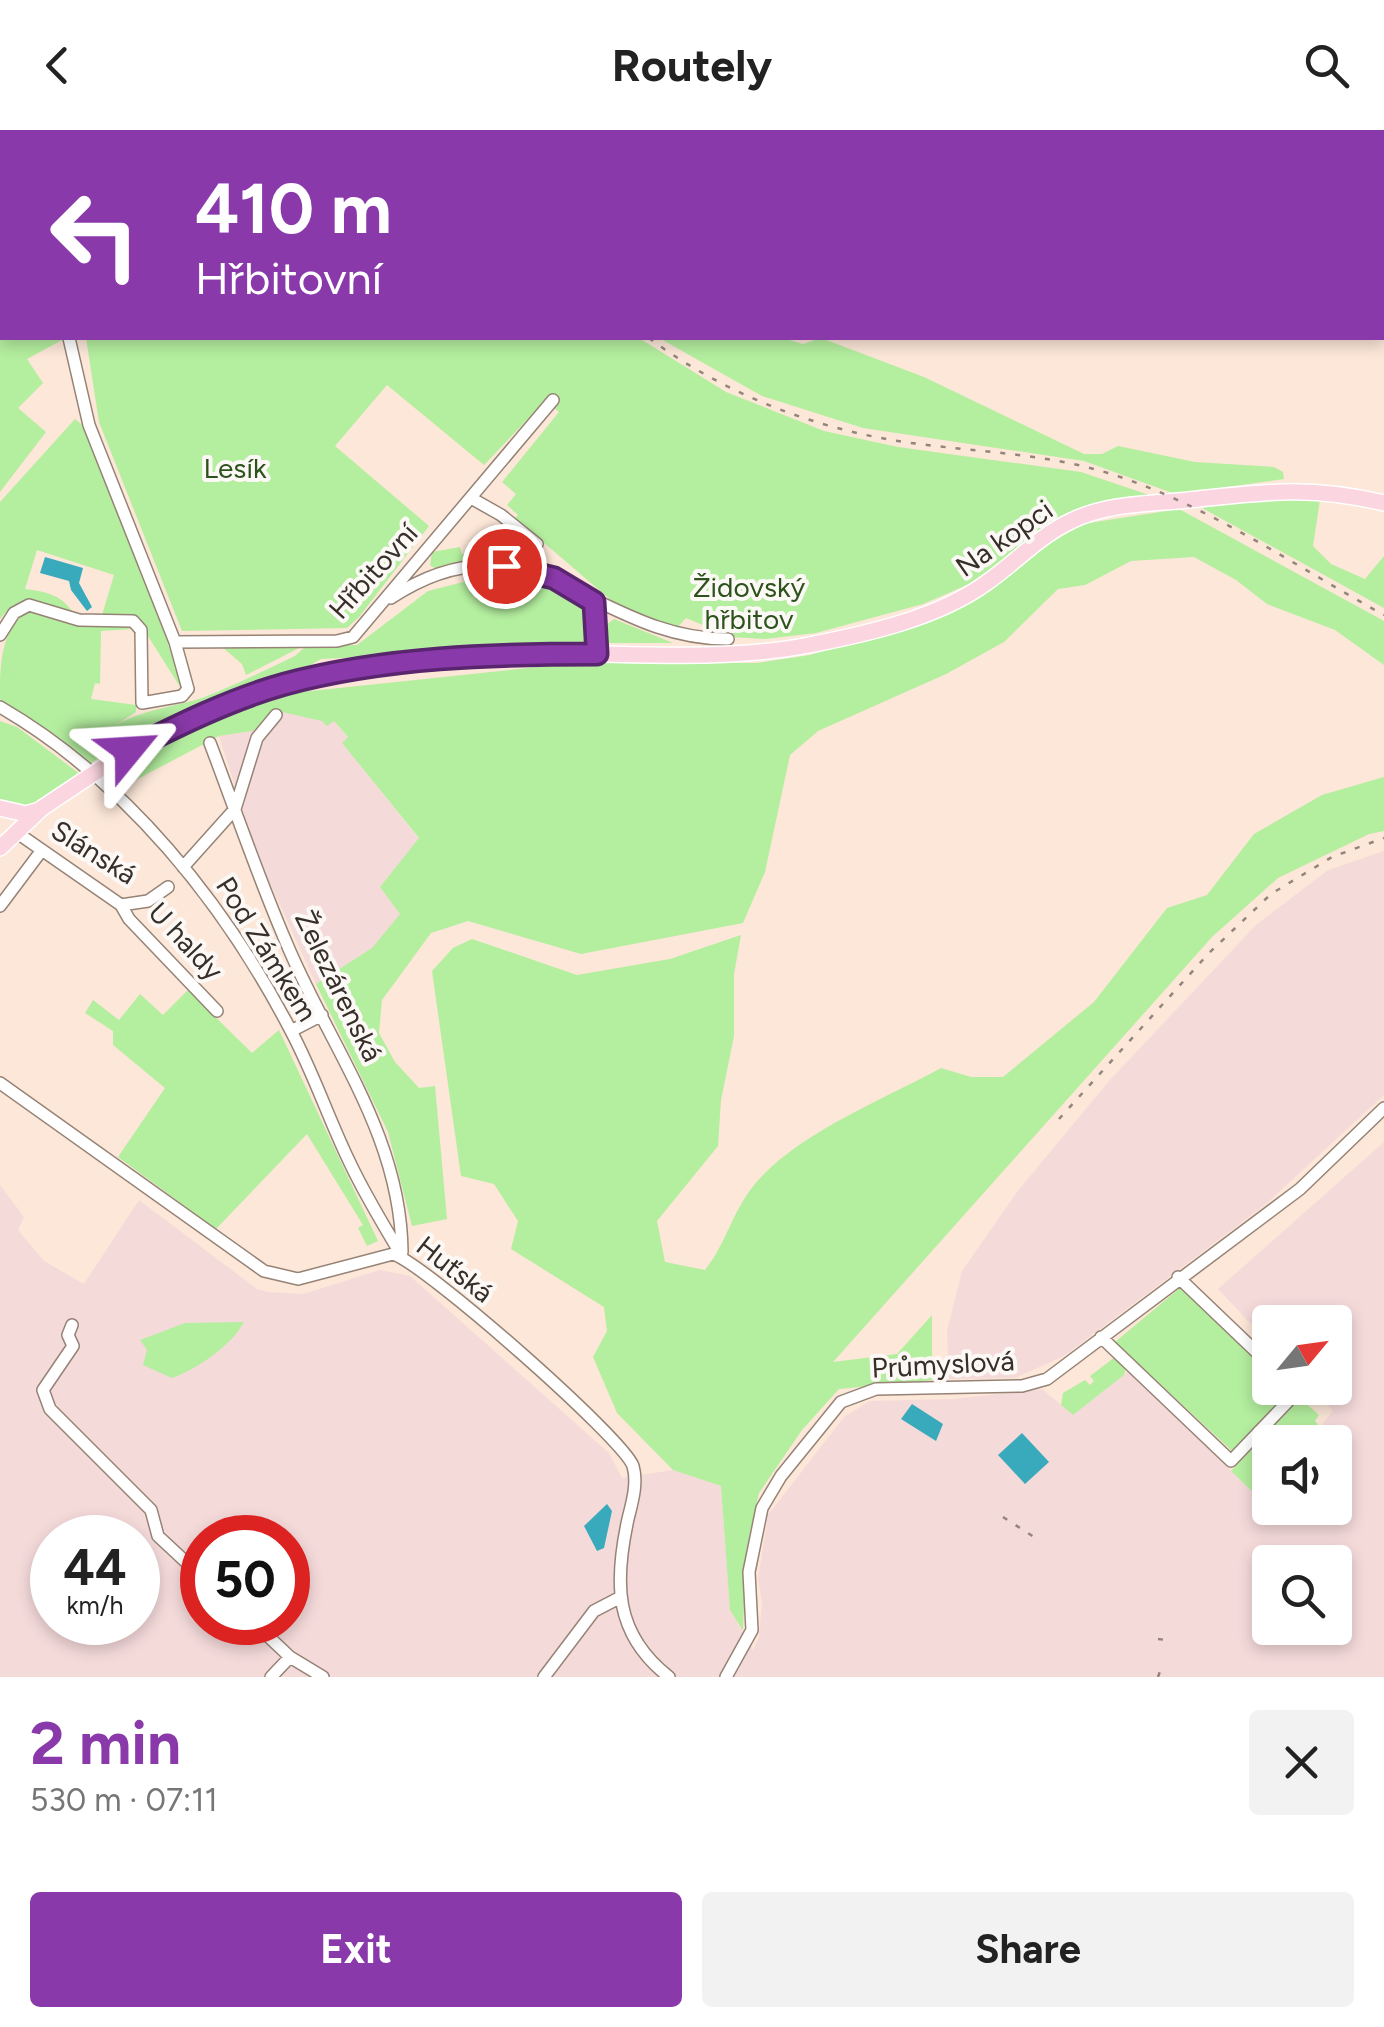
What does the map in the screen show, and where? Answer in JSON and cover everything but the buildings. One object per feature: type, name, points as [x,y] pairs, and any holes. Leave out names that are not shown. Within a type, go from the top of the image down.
[{"type":"main road","name":"Na kopci","points":[[597,654],[755,652],[808,646],[888,625],[964,597],[1049,532],[1104,509],[1266,489],[1308,489],[1384,502]]},
{"type":"main road","name":"Slánská","points":[[16,832],[42,808],[129,750],[248,697],[338,672],[505,654],[597,654]]},
{"type":"main road","points":[[0,808],[26,814],[42,808]]},
{"type":"main road","points":[[0,818],[16,832],[0,848]]},
{"type":"street","points":[[0,635],[14,613],[29,605],[79,620],[136,622],[141,630],[142,702],[178,697],[189,687],[89,425],[69,340]]},
{"type":"street","name":"Hřbitovní","points":[[175,642],[344,641],[356,636],[553,400]]},
{"type":"street","points":[[470,498],[502,515],[537,544],[522,568]]},
{"type":"street","points":[[426,552],[425,562],[434,576]]},
{"type":"street","points":[[384,604],[434,576],[477,567],[522,568],[554,578],[594,602],[690,640],[728,639]]},
{"type":"street","points":[[594,602],[597,654]]},
{"type":"street","name":"Pod Zámkem","points":[[0,711],[21,720],[120,801],[223,916],[291,1030],[349,1161],[402,1256]]},
{"type":"street","name":"Slánská","points":[[182,867],[235,809],[257,738],[276,716]]},
{"type":"street","name":"Železárenská","points":[[210,743],[286,944],[378,1125],[402,1228],[402,1256]]},
{"type":"street","name":"Slánská","points":[[16,832],[122,904],[148,901],[168,886]]},
{"type":"street","points":[[0,906],[42,850]]},
{"type":"street","name":"U haldy","points":[[122,904],[130,919],[217,1010]]},
{"type":"street","points":[[291,1030],[322,1014]]},
{"type":"street","name":"Huťská","points":[[0,1083],[264,1272],[298,1279],[383,1254],[402,1256],[432,1277],[626,1453],[634,1486],[618,1567],[619,1598],[633,1639],[670,1677]]},
{"type":"street","name":"Průmyslová","points":[[726,1677],[752,1630],[749,1572],[762,1508],[781,1476],[841,1402],[858,1392],[883,1388],[1032,1384],[1300,1188],[1384,1108]]},
{"type":"street","points":[[1178,1277],[1252,1348]]},
{"type":"street","points":[[72,1326],[68,1335],[72,1346],[43,1390],[50,1409],[151,1510],[158,1536],[180,1556]]},
{"type":"street","points":[[1101,1337],[1232,1461],[1282,1405]]},
{"type":"street","points":[[544,1677],[594,1611],[619,1598]]},
{"type":"street","points":[[278,1645],[323,1677]]},
{"type":"street","points":[[271,1677],[290,1656]]},
{"type":"shaded area","points":[[282,712],[334,721],[348,738],[342,743],[419,839],[380,887],[400,914],[372,948],[316,984],[257,855],[219,736],[252,731]]},
{"type":"shaded area","points":[[1384,851],[1384,1095],[1266,1204],[1064,1356],[1015,1378],[949,1379],[947,1331],[962,1271],[1017,1192],[1109,1081],[1256,925],[1328,870]]},
{"type":"shaded area","points":[[1384,1142],[1384,1677],[0,1677],[0,1185],[24,1217],[18,1230],[44,1261],[84,1284],[139,1200],[257,1289],[303,1294],[380,1270],[410,1276],[609,1453],[622,1478],[673,1470],[721,1486],[730,1610],[753,1650],[759,1637],[762,1602],[758,1579],[768,1515],[844,1417],[870,1401],[954,1399],[1042,1389],[1073,1415],[1129,1371],[1252,1491],[1252,1525],[1352,1525],[1352,1425],[1322,1425],[1333,1411],[1327,1405],[1352,1405],[1352,1305],[1252,1305],[1252,1325],[1218,1289]]},
{"type":"green space","points":[[0,340],[62,340],[27,359],[43,383],[18,408],[46,432],[0,492]]},
{"type":"green space","points":[[86,340],[642,340],[726,392],[824,431],[898,447],[1081,472],[1155,497],[1092,507],[1046,526],[974,582],[923,604],[816,633],[765,639],[732,637],[686,618],[674,631],[612,601],[515,518],[518,515],[507,505],[516,494],[502,482],[559,412],[545,401],[484,465],[387,385],[335,446],[429,526],[359,617],[347,628],[182,631],[99,422]]},
{"type":"green space","points":[[663,340],[790,340],[803,344],[826,340],[924,377],[1084,454],[1102,454],[1118,446],[1195,462],[1274,467],[1283,472],[1284,479],[1175,494],[1084,461],[863,428],[762,396]]},
{"type":"green space","points":[[75,419],[85,427],[159,614],[182,690],[136,617],[102,615],[114,575],[37,550],[25,589],[52,595],[73,612],[25,602],[0,619],[0,502]]},
{"type":"green space","points":[[1255,500],[1320,500],[1313,546],[1331,564],[1365,579],[1384,556],[1384,608],[1202,508]]},
{"type":"green space","points":[[1179,509],[1384,621],[1384,665],[1335,630],[1267,604],[1236,580],[1194,557],[1131,561],[1085,585],[1058,589],[1004,642],[946,674],[818,731],[790,755],[765,872],[743,923],[581,954],[468,921],[431,933],[382,1000],[379,1033],[395,1062],[419,1088],[435,1086],[447,1219],[412,1226],[388,1132],[316,984],[372,948],[400,914],[380,887],[419,838],[342,743],[348,737],[334,721],[327,726],[322,721],[282,712],[252,731],[219,736],[134,781],[122,778],[118,768],[194,727],[292,693],[575,663],[757,663],[810,655],[945,616],[975,600],[1076,525]]},
{"type":"green space","points":[[515,541],[525,552],[520,561],[477,561],[436,569],[430,565],[432,552],[460,547],[462,554],[476,552],[476,545]]},
{"type":"green space","points":[[483,577],[539,584],[590,607],[592,646],[321,659],[187,714],[107,754],[100,746],[105,735],[128,719],[214,693],[295,656],[306,646],[357,645],[428,591]]},
{"type":"green space","points":[[31,609],[133,629],[101,631],[100,684],[95,683],[91,699],[136,705],[136,712],[102,734],[97,743],[103,755],[88,765],[0,699],[4,648],[13,626]]},
{"type":"green space","points":[[614,619],[673,643],[607,643],[606,625]]},
{"type":"green space","points":[[221,646],[303,646],[246,675],[242,664]]},
{"type":"green space","points":[[0,721],[17,727],[80,774],[35,803],[0,803]]},
{"type":"green space","points":[[1384,777],[1384,831],[1369,834],[1278,878],[1212,937],[833,1362],[897,1354],[932,1315],[932,1380],[839,1389],[802,1430],[759,1493],[746,1551],[743,1631],[730,1610],[721,1486],[673,1470],[617,1413],[593,1357],[607,1331],[604,1307],[511,1249],[518,1221],[494,1184],[461,1176],[432,971],[453,948],[472,939],[577,975],[670,959],[741,935],[734,974],[734,1036],[721,1100],[718,1146],[657,1221],[665,1262],[705,1270],[751,1189],[790,1152],[839,1121],[941,1068],[971,1077],[1003,1077],[1094,1002],[1167,908],[1207,895],[1254,834],[1322,795]]},
{"type":"green space","points":[[188,990],[252,1053],[279,1030],[378,1241],[367,1246],[358,1228],[363,1225],[307,1134],[216,1229],[118,1157],[165,1088],[113,1045],[113,1031],[85,1013],[93,1000],[119,1020],[140,994],[163,1015]]},
{"type":"green space","points":[[1180,1288],[1252,1357],[1252,1405],[1276,1405],[1257,1425],[1252,1425],[1252,1430],[1232,1451],[1115,1342]]},
{"type":"green space","points":[[244,1322],[223,1347],[182,1374],[172,1378],[143,1365],[147,1350],[140,1340],[185,1323]]},
{"type":"green space","points":[[1115,1357],[1126,1368],[1124,1375],[1073,1415],[1061,1405],[1063,1393],[1085,1380],[1090,1385],[1094,1381],[1090,1376]]},
{"type":"green space","points":[[1293,1405],[1308,1405],[1319,1415],[1315,1421],[1318,1425],[1274,1425]]},
{"type":"green space","points":[[1252,1449],[1252,1491],[1231,1471]]},
{"type":"water","points":[[45,557],[83,568],[79,583],[92,607],[87,611],[69,581],[40,573]]},
{"type":"water","points":[[912,1404],[943,1424],[936,1441],[901,1419]]},
{"type":"water","points":[[1022,1433],[1049,1462],[1025,1484],[998,1455]]},
{"type":"water","points":[[607,1504],[612,1511],[604,1548],[597,1551],[584,1526]]},
{"type":"railway","points":[[652,340],[736,391],[832,427],[898,441],[1056,461],[1144,486],[1214,518],[1384,615]]},
{"type":"railway","points":[[1059,1119],[1209,953],[1271,894],[1332,857],[1384,838]]},
{"type":"railway","points":[[1003,1517],[1034,1537]]},
{"type":"railway","points":[[1158,1639],[1166,1640]]},
{"type":"railway","points":[[1158,1677],[1162,1666]]},
{"type":"route","points":[[129,750],[248,697],[338,672],[505,654],[597,654],[594,602],[554,578],[504,566]]},
{"type":"park label","name":"Lesík","points":[[235,468]]},
{"type":"park label","name":"Židovský hřbitov","points":[[749,603]]}]
